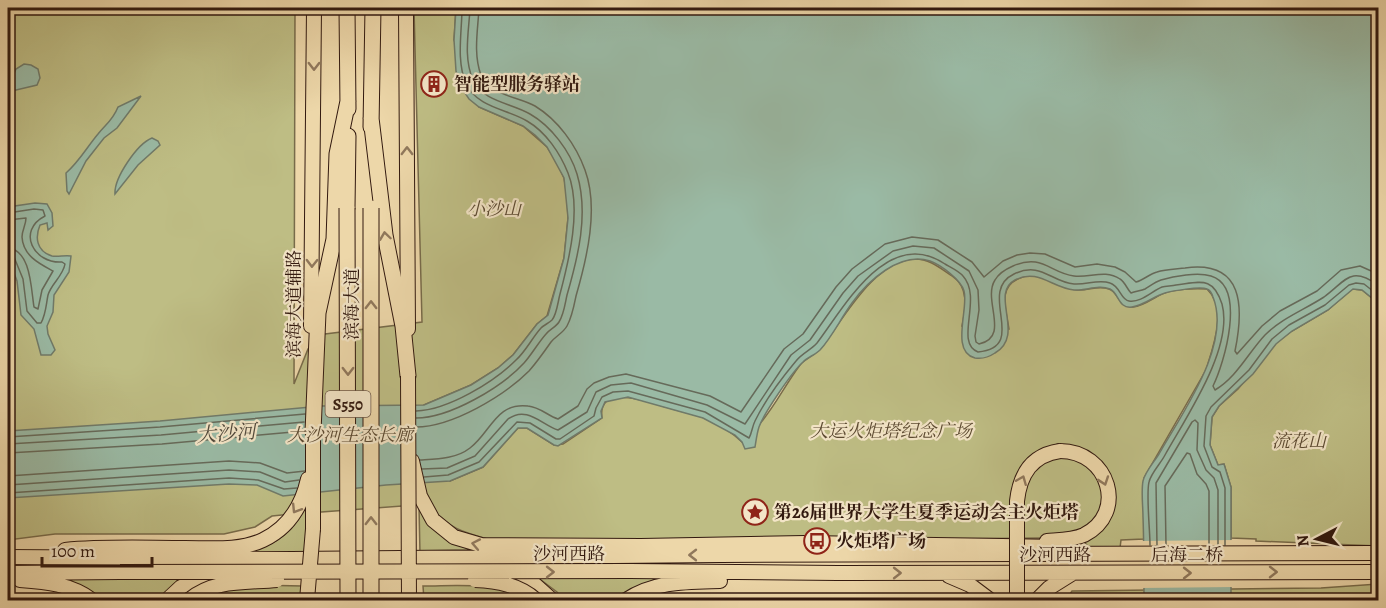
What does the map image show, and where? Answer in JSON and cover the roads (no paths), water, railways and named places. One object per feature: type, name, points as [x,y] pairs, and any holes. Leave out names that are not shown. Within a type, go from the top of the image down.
[{"type":"highway","name":"滨海大道","points":[[348,8],[348,100],[341,208],[348,600]]},
{"type":"highway","name":"滨海大道","points":[[371,600],[377,208],[371,118],[373,8]]},
{"type":"highway","points":[[313,432],[318,313],[341,208]]},
{"type":"highway","points":[[377,208],[403,326],[408,376]]},
{"type":"main road","name":"滨海大道辅路","points":[[313,600],[311,330],[314,8]]},
{"type":"main road","points":[[406,8],[409,600]]},
{"type":"main road","points":[[8,556],[81,549],[121,559],[250,544],[273,534],[290,519],[304,496],[308,481],[313,432]]},
{"type":"main road","points":[[408,432],[411,458],[420,496],[428,513],[447,532],[462,541],[481,545],[805,543],[1019,545],[1130,553]]},
{"type":"main road","points":[[1017,600],[1017,501],[1019,485],[1025,473],[1034,461],[1045,454],[1060,451],[1083,455],[1090,459],[1104,476],[1108,493],[1104,515],[1096,526],[1080,536],[1019,545]]},
{"type":"main road","points":[[308,600],[313,529]]},
{"type":"main road","points":[[409,535],[417,600]]},
{"type":"main road","points":[[720,555],[805,543]]},
{"type":"main road","name":"沙河西路","points":[[8,573],[121,559],[151,558],[1130,553]]},
{"type":"main road","name":"后海二桥","points":[[1130,553],[1378,553]]},
{"type":"main road","points":[[415,558],[473,564],[507,571],[533,583],[552,600]]},
{"type":"main road","name":"沙河西路","points":[[121,559],[341,572],[408,573],[630,571],[1130,573]]},
{"type":"main road","points":[[167,600],[181,587],[218,570],[292,559]]},
{"type":"main road","points":[[189,600],[200,592],[218,585],[341,572]]},
{"type":"main road","name":"后海二桥","points":[[1130,573],[1378,572]]},
{"type":"main road","points":[[408,573],[497,582],[519,589],[536,600]]},
{"type":"main road","points":[[626,600],[652,586],[673,582],[770,580],[838,573]]},
{"type":"main road","points":[[939,573],[970,585],[990,600]]},
{"type":"main road","points":[[1037,600],[1049,588],[1075,573]]},
{"type":"main road","points":[[8,581],[40,582],[70,588],[92,600]]},
{"type":"main road","points":[[1008,600],[1016,598],[1023,600]]},
{"type":"water","name":"大沙河","points":[[456,8],[1378,8],[1378,303],[1362,290],[1353,289],[1328,310],[1292,331],[1276,344],[1253,374],[1219,406],[1212,417],[1210,445],[1218,465],[1224,464],[1231,487],[1231,600],[1144,600],[1143,481],[1191,399],[1210,357],[1216,336],[1217,316],[1210,291],[1198,288],[1174,291],[1161,294],[1137,306],[1127,307],[1110,289],[1096,287],[1083,290],[1066,289],[1038,277],[1023,277],[1008,286],[1005,295],[1008,336],[1004,345],[990,356],[975,358],[963,347],[965,299],[962,287],[950,273],[940,266],[919,259],[896,264],[876,277],[859,294],[824,345],[798,367],[766,412],[759,427],[755,447],[745,449],[735,435],[703,418],[628,397],[605,402],[601,411],[602,418],[558,446],[527,428],[518,428],[483,467],[450,481],[283,496],[257,485],[229,484],[8,498],[8,431],[160,421],[322,406],[424,405],[471,385],[498,368],[513,355],[537,324],[548,315],[564,258],[568,218],[564,178],[547,147],[535,135],[523,126],[479,107],[469,99],[461,87],[456,71],[454,40]]},
{"type":"water","points":[[24,64],[38,69],[40,78],[37,85],[12,91],[8,87],[16,69]]},
{"type":"water","points":[[141,96],[117,128],[104,138],[86,161],[69,194],[66,173],[112,119],[118,107]]},
{"type":"water","points":[[152,138],[160,145],[138,165],[115,194],[118,179],[133,154]]},
{"type":"water","points":[[35,203],[47,204],[52,213],[53,226],[48,230],[47,223],[40,225],[37,239],[40,247],[52,256],[71,256],[69,272],[54,295],[53,312],[47,326],[55,350],[51,355],[41,355],[34,329],[21,315],[17,281],[8,257],[8,207]]},
{"type":"place","name":"智能型服务驿站","points":[[434,84]]},
{"type":"place","name":"第26届世界大学生夏季运动会主火炬塔","points":[[755,512]]},
{"type":"place","name":"火炬塔广场","points":[[817,541]]},
{"type":"park label","name":"小沙山","points":[[494,209]]},
{"type":"park label","name":"大运火炬塔纪念广场","points":[[891,431]]},
{"type":"park label","name":"大沙河生态长廊","points":[[350,435]]},
{"type":"park label","name":"流花山","points":[[1299,441]]}]
